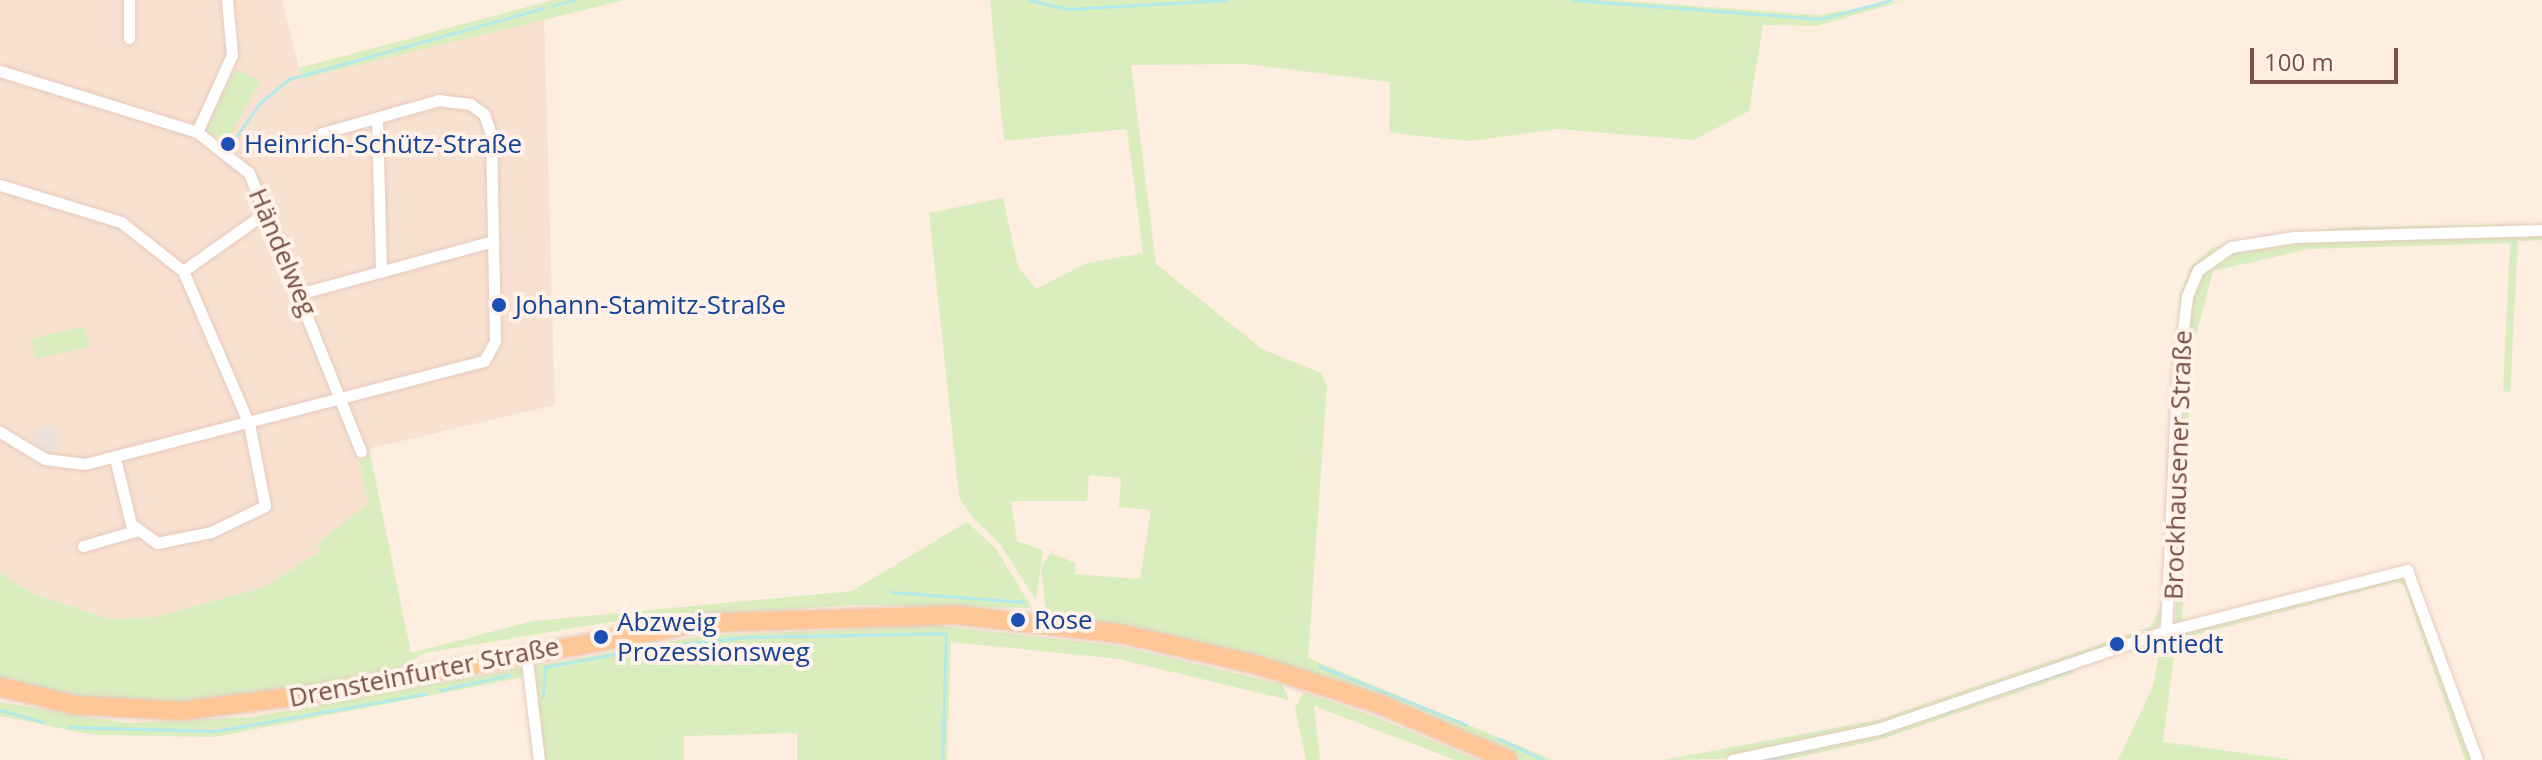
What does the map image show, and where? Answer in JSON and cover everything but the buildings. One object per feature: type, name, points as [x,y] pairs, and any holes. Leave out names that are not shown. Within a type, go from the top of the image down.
[{"type":"main road","name":"Drensteinfurter Straße","points":[[0,687],[75,705],[180,711],[322,693],[659,628],[809,614],[1036,621],[1257,665],[1379,704],[1508,760]]},
{"type":"street","points":[[129,0],[129,38]]},
{"type":"street","points":[[197,132],[232,55],[227,0]]},
{"type":"street","name":"Händelweg","points":[[0,71],[197,132],[249,173],[269,210],[361,451]]},
{"type":"street","points":[[0,432],[65,464],[115,458],[484,361],[495,341],[491,134],[484,114],[470,104],[439,100],[322,133],[306,147]]},
{"type":"street","points":[[377,118],[381,272]]},
{"type":"street","points":[[0,185],[121,222],[183,271],[249,424],[265,506],[184,538],[157,543],[135,531],[83,546]]},
{"type":"street","points":[[183,271],[269,210]]},
{"type":"street","name":"Brockhausener Straße","points":[[2166,631],[2177,382],[2187,296],[2198,270],[2231,247],[2294,237],[2542,230]]},
{"type":"street","points":[[302,293],[493,241]]},
{"type":"street","points":[[115,458],[135,531]]},
{"type":"street","name":"Brockhausener Straße","points":[[1732,760],[1878,729],[2166,631],[2407,570],[2477,760]]},
{"type":"street","points":[[526,652],[539,760]]},
{"type":"shaded area","points":[[0,0],[282,0],[302,79],[544,15],[555,405],[364,450],[359,462],[369,503],[316,544],[321,551],[262,588],[154,617],[109,619],[34,594],[0,573]]},
{"type":"shaded area","points":[[46,427],[55,430],[58,439],[55,448],[46,451],[37,448],[34,439],[37,430]]},
{"type":"green space","points":[[553,0],[624,0],[302,79],[299,68]]},
{"type":"green space","points":[[990,0],[1614,0],[1819,15],[1907,0],[1817,26],[1763,25],[1749,111],[1694,140],[1557,129],[1471,141],[1417,136],[1389,132],[1390,82],[1245,64],[1131,65],[1156,264],[1262,349],[1321,373],[1327,386],[1308,658],[1553,760],[1522,760],[1456,729],[1123,627],[1046,614],[1041,567],[1051,553],[1075,563],[1075,574],[1140,579],[1151,510],[1119,507],[1121,478],[1089,475],[1087,501],[1011,501],[1017,541],[1043,550],[1036,600],[1000,544],[972,517],[959,497],[929,213],[1003,198],[1018,267],[1036,289],[1087,263],[1143,253],[1127,129],[1004,141]]},
{"type":"green space","points":[[235,69],[260,81],[227,142],[206,130]]},
{"type":"green space","points":[[2542,224],[2294,234],[2214,250],[2188,282],[2179,327],[2169,606],[2154,632],[1878,726],[1718,759],[1663,760],[1877,720],[2150,627],[2165,599],[2180,295],[2191,267],[2212,248],[2253,238],[2348,227]]},
{"type":"green space","points":[[2542,233],[2542,240],[2518,241],[2510,393],[2503,390],[2510,243],[2309,249],[2213,271],[2191,355],[2182,626],[2176,622],[2180,383],[2190,297],[2202,271],[2231,251],[2295,240]]},
{"type":"green space","points":[[84,326],[89,347],[36,359],[31,339]]},
{"type":"green space","points":[[369,449],[411,653],[533,621],[852,591],[967,522],[996,549],[1032,608],[852,605],[610,622],[425,653],[393,671],[249,699],[127,705],[0,683],[0,573],[34,594],[109,619],[154,617],[262,588],[321,551],[316,544],[369,503],[359,461]]},
{"type":"green space","points":[[2394,575],[2408,577],[2475,760],[2465,760],[2404,585],[2396,582],[2176,640],[2163,742],[2293,760],[2118,760],[2153,686],[2162,637]]},
{"type":"green space","points":[[932,625],[1120,646],[1282,684],[1289,700],[1118,659],[951,642],[947,760],[797,760],[797,733],[684,736],[684,760],[543,760],[535,666],[702,636]]},
{"type":"green space","points":[[2072,667],[2074,673],[1882,739],[1785,760],[1752,760]]},
{"type":"green space","points":[[522,668],[525,677],[215,737],[94,735],[0,716],[0,702],[127,723],[252,717]]},
{"type":"green space","points":[[1304,692],[1376,717],[1478,760],[1455,760],[1314,706],[1320,760],[1306,760],[1295,708]]},
{"type":"waterway","points":[[552,6],[574,0]]},
{"type":"waterway","points":[[1029,0],[1067,9],[1226,0]]},
{"type":"waterway","points":[[1574,0],[1820,19],[1891,0]]},
{"type":"waterway","points":[[231,144],[259,104],[289,79],[544,8]]},
{"type":"waterway","points":[[891,592],[1023,602]]},
{"type":"waterway","points":[[543,696],[545,667],[648,648],[746,637],[946,633],[942,760]]},
{"type":"waterway","points":[[1319,666],[1467,725]]},
{"type":"waterway","points":[[1997,694],[2071,670]]},
{"type":"waterway","points":[[440,690],[509,675]]},
{"type":"waterway","points":[[69,727],[215,731],[425,694]]},
{"type":"waterway","points":[[0,710],[43,722]]},
{"type":"waterway","points":[[1767,760],[1952,710]]},
{"type":"waterway","points":[[1498,738],[1543,760]]},
{"type":"place","name":"Heinrich-Schütz-Straße","points":[[228,144]]},
{"type":"place","name":"Johann-Stamitz-Straße","points":[[499,305]]},
{"type":"place","name":"Rose","points":[[1018,620]]},
{"type":"place","name":"Abzweig Prozessionsweg","points":[[601,637]]},
{"type":"place","name":"Untiedt","points":[[2117,644]]}]
